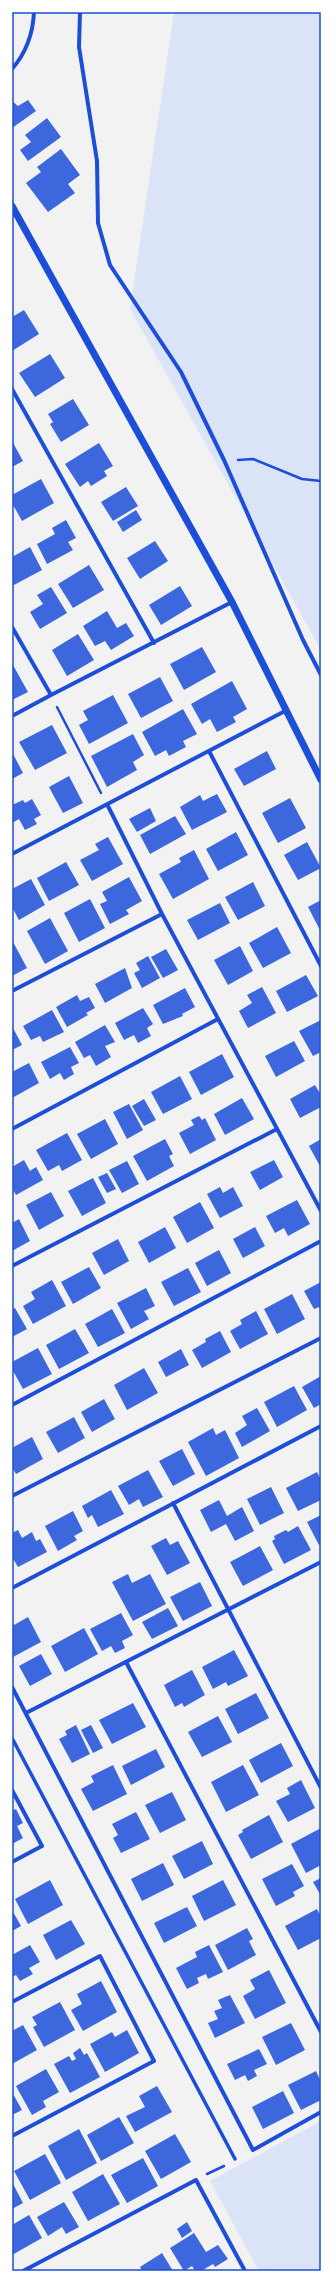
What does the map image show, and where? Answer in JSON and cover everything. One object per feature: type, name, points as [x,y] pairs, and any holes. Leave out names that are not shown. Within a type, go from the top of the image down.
[{"type":"street","points":[[12,69],[22,58],[33,28],[34,12]]},
{"type":"street","points":[[80,12],[79,47],[96,161],[98,224],[110,264],[181,372],[224,460],[303,640],[321,675]]},
{"type":"street","points":[[12,206],[232,602],[285,712],[321,780]]},
{"type":"street","points":[[12,389],[154,642]]},
{"type":"street","points":[[12,716],[232,602]]},
{"type":"street","points":[[12,627],[51,696]]},
{"type":"street","points":[[12,854],[285,712]]},
{"type":"street","points":[[209,751],[321,966]]},
{"type":"street","points":[[107,804],[162,914],[321,1212]]},
{"type":"street","points":[[12,991],[162,914]]},
{"type":"street","points":[[12,1129],[218,1020]]},
{"type":"street","points":[[12,1266],[277,1129]]},
{"type":"street","points":[[12,1405],[321,1241]]},
{"type":"street","points":[[12,1496],[321,1338]]},
{"type":"street","points":[[12,1588],[321,1426]]},
{"type":"street","points":[[173,1503],[321,1788]]},
{"type":"street","points":[[26,1713],[321,1562]]},
{"type":"street","points":[[126,1662],[321,2032]]},
{"type":"street","points":[[12,1687],[253,2150],[321,2112]]},
{"type":"street","points":[[12,1738],[236,2159]]},
{"type":"street","points":[[12,1790],[42,1846],[12,1862]]},
{"type":"street","points":[[12,2002],[100,1956],[154,2061],[12,2136]]},
{"type":"street","points":[[23,2271],[196,2180],[245,2271]]},
{"type":"path","points":[[224,460],[253,459],[302,479],[321,481]]},
{"type":"path","points":[[51,696],[107,804]]},
{"type":"shaded area","points":[[174,12],[321,12],[321,650],[130,309]]},
{"type":"shaded area","points":[[321,2121],[321,2271],[259,2271],[210,2181]]},
{"type":"building","points":[[28,100],[36,111],[12,128],[12,101],[18,106]]},
{"type":"building","points":[[47,118],[61,137],[28,161],[20,150],[31,142],[25,135]]},
{"type":"building","points":[[61,149],[80,175],[68,184],[75,193],[48,212],[26,183],[41,172],[37,167]]},
{"type":"building","points":[[24,310],[39,334],[12,351],[12,317]]},
{"type":"building","points":[[50,354],[65,378],[35,397],[19,373]]},
{"type":"building","points":[[73,399],[89,425],[61,442],[50,424],[53,422],[48,414]]},
{"type":"building","points":[[12,441],[23,461],[12,467]]},
{"type":"building","points":[[99,443],[113,466],[104,471],[107,476],[91,486],[88,481],[80,487],[65,464]]},
{"type":"building","points":[[41,479],[54,503],[22,521],[12,503],[12,495]]},
{"type":"building","points":[[126,487],[138,506],[113,521],[101,502]]},
{"type":"building","points":[[136,510],[142,520],[123,532],[117,522]]},
{"type":"building","points":[[66,520],[76,538],[68,542],[73,550],[47,564],[37,544],[55,534],[52,528]]},
{"type":"building","points":[[155,541],[168,561],[140,579],[127,558]]},
{"type":"building","points":[[30,547],[42,570],[14,585],[12,581],[12,557]]},
{"type":"building","points":[[89,565],[104,590],[73,608],[58,584]]},
{"type":"building","points":[[180,586],[192,606],[161,625],[149,605]]},
{"type":"building","points":[[51,587],[67,613],[40,629],[30,612],[43,604],[37,595]]},
{"type":"building","points":[[107,611],[117,628],[126,623],[134,636],[111,650],[105,641],[95,646],[83,626]]},
{"type":"building","points":[[78,634],[94,660],[67,676],[52,650]]},
{"type":"building","points":[[202,647],[216,672],[184,690],[170,664]]},
{"type":"building","points":[[12,665],[28,692],[12,700]]},
{"type":"building","points":[[160,677],[173,701],[141,718],[128,694]]},
{"type":"building","points":[[232,681],[247,709],[233,717],[236,722],[217,732],[210,719],[202,724],[191,704]]},
{"type":"building","points":[[113,695],[128,723],[89,744],[79,725],[88,720],[83,711]]},
{"type":"building","points":[[183,709],[197,734],[183,741],[186,747],[169,756],[166,750],[155,756],[142,732]]},
{"type":"building","points":[[52,725],[67,753],[35,770],[19,742]]},
{"type":"building","points":[[133,734],[144,755],[133,762],[137,770],[107,787],[91,756]]},
{"type":"building","points":[[267,751],[276,769],[244,786],[234,769]]},
{"type":"building","points":[[12,752],[23,773],[12,779]]},
{"type":"building","points":[[69,776],[83,803],[63,813],[49,787]]},
{"type":"building","points":[[217,794],[227,812],[192,830],[180,807],[200,795],[203,801]]},
{"type":"building","points":[[290,798],[306,828],[278,843],[262,813]]},
{"type":"building","points":[[32,799],[41,815],[34,819],[37,824],[25,830],[19,819],[12,823],[12,805],[23,800],[25,803]]},
{"type":"building","points":[[150,808],[156,821],[137,832],[129,819]]},
{"type":"building","points":[[175,816],[186,834],[150,854],[140,835]]},
{"type":"building","points":[[236,832],[248,855],[218,871],[206,849]]},
{"type":"building","points":[[108,837],[123,864],[92,881],[80,860],[99,850],[95,844]]},
{"type":"building","points":[[307,842],[321,868],[298,880],[284,855]]},
{"type":"building","points":[[194,850],[209,879],[173,899],[159,874],[181,862],[179,858]]},
{"type":"building","points":[[66,862],[79,885],[49,901],[37,878]]},
{"type":"building","points":[[129,877],[142,901],[126,910],[129,914],[110,924],[100,904],[107,901],[102,892]]},
{"type":"building","points":[[31,879],[45,905],[19,920],[12,907],[12,889]]},
{"type":"building","points":[[253,882],[265,906],[238,920],[225,897]]},
{"type":"building","points":[[90,899],[105,928],[79,942],[64,913]]},
{"type":"building","points":[[321,900],[321,932],[308,907]]},
{"type":"building","points":[[220,903],[230,923],[198,940],[187,920]]},
{"type":"building","points":[[50,918],[68,951],[45,964],[27,931]]},
{"type":"building","points":[[277,927],[291,953],[263,968],[249,943]]},
{"type":"building","points":[[12,940],[27,968],[12,976]]},
{"type":"building","points":[[240,946],[253,971],[228,985],[214,960]]},
{"type":"building","points":[[166,949],[178,970],[163,978],[151,957]]},
{"type":"building","points":[[148,956],[160,978],[142,988],[134,973],[140,970],[136,963]]},
{"type":"building","points":[[125,968],[132,988],[105,1003],[95,984]]},
{"type":"building","points":[[306,975],[318,996],[287,1012],[276,991]]},
{"type":"building","points":[[262,987],[276,1013],[248,1028],[239,1011],[252,1003],[247,995]]},
{"type":"building","points":[[185,988],[195,1007],[182,1014],[183,1016],[163,1024],[153,1005]]},
{"type":"building","points":[[77,995],[80,1001],[89,997],[95,1008],[86,1013],[88,1015],[67,1027],[56,1007]]},
{"type":"building","points":[[143,1008],[153,1024],[147,1028],[151,1036],[138,1043],[134,1035],[124,1040],[115,1023]]},
{"type":"building","points":[[52,1010],[64,1032],[43,1042],[40,1036],[31,1040],[23,1026]]},
{"type":"building","points":[[321,1020],[321,1052],[313,1056],[299,1031]]},
{"type":"building","points":[[105,1025],[115,1042],[105,1046],[111,1057],[96,1066],[90,1055],[84,1058],[75,1042]]},
{"type":"building","points":[[12,1026],[22,1045],[12,1050]]},
{"type":"building","points":[[294,1041],[305,1061],[276,1077],[265,1056]]},
{"type":"building","points":[[70,1047],[79,1063],[71,1067],[74,1074],[64,1080],[60,1073],[50,1079],[41,1062]]},
{"type":"building","points":[[222,1054],[234,1077],[201,1095],[189,1072]]},
{"type":"building","points":[[29,1063],[39,1083],[12,1098],[12,1072]]},
{"type":"building","points":[[180,1076],[192,1099],[163,1114],[151,1092]]},
{"type":"building","points":[[315,1085],[321,1095],[321,1107],[300,1118],[290,1099]]},
{"type":"building","points":[[242,1098],[254,1119],[225,1135],[214,1114]]},
{"type":"building","points":[[144,1099],[156,1120],[144,1126],[132,1106]]},
{"type":"building","points":[[129,1104],[143,1130],[127,1139],[113,1112]]},
{"type":"building","points":[[199,1116],[202,1120],[205,1118],[216,1140],[190,1154],[179,1133],[194,1125],[191,1120]]},
{"type":"building","points":[[105,1119],[118,1144],[91,1159],[77,1134]]},
{"type":"building","points":[[67,1133],[82,1160],[62,1171],[59,1165],[48,1171],[36,1150]]},
{"type":"building","points":[[165,1139],[173,1154],[169,1156],[174,1166],[147,1181],[133,1156]]},
{"type":"building","points":[[321,1139],[321,1168],[309,1146]]},
{"type":"building","points":[[24,1160],[30,1171],[36,1167],[43,1180],[16,1195],[12,1188],[12,1167]]},
{"type":"building","points":[[274,1160],[283,1177],[260,1190],[250,1172]]},
{"type":"building","points":[[127,1161],[139,1184],[122,1193],[109,1170]]},
{"type":"building","points":[[107,1173],[116,1189],[107,1193],[98,1177]]},
{"type":"building","points":[[93,1178],[106,1203],[82,1216],[68,1191]]},
{"type":"building","points":[[220,1187],[223,1193],[233,1187],[243,1206],[220,1218],[207,1194]]},
{"type":"building","points":[[51,1192],[64,1216],[39,1230],[26,1205]]},
{"type":"building","points":[[297,1200],[310,1224],[288,1236],[284,1228],[275,1233],[266,1216]]},
{"type":"building","points":[[200,1202],[214,1228],[187,1243],[173,1217]]},
{"type":"building","points":[[19,1219],[30,1241],[12,1251],[12,1223]]},
{"type":"building","points":[[165,1227],[176,1248],[149,1263],[138,1242]]},
{"type":"building","points":[[255,1227],[265,1246],[243,1258],[233,1239]]},
{"type":"building","points":[[118,1239],[129,1261],[104,1275],[92,1253]]},
{"type":"building","points":[[219,1250],[231,1273],[207,1286],[195,1263]]},
{"type":"building","points":[[89,1267],[101,1288],[73,1304],[61,1282]]},
{"type":"building","points":[[188,1268],[201,1292],[174,1306],[161,1282]]},
{"type":"building","points":[[52,1280],[66,1306],[33,1324],[23,1306],[35,1299],[31,1292]]},
{"type":"building","points":[[321,1282],[321,1311],[319,1307],[314,1309],[304,1291]]},
{"type":"building","points":[[146,1288],[155,1306],[144,1311],[149,1319],[131,1329],[117,1303]]},
{"type":"building","points":[[292,1294],[305,1319],[277,1334],[264,1309]]},
{"type":"building","points":[[15,1308],[27,1329],[12,1337],[12,1309]]},
{"type":"building","points":[[112,1309],[125,1333],[98,1347],[85,1324]]},
{"type":"building","points":[[256,1311],[268,1334],[240,1349],[230,1331],[242,1324],[240,1320]]},
{"type":"building","points":[[75,1329],[89,1353],[59,1369],[46,1345]]},
{"type":"building","points":[[220,1331],[231,1352],[202,1368],[192,1350],[206,1342],[205,1339]]},
{"type":"building","points":[[38,1348],[52,1374],[23,1389],[12,1369],[12,1362]]},
{"type":"building","points":[[181,1349],[189,1365],[166,1377],[158,1362]]},
{"type":"building","points":[[144,1368],[158,1393],[127,1410],[114,1385]]},
{"type":"building","points":[[321,1376],[321,1404],[314,1408],[302,1387]]},
{"type":"building","points":[[294,1386],[307,1410],[277,1427],[264,1402]]},
{"type":"building","points":[[104,1399],[115,1419],[92,1432],[81,1412]]},
{"type":"building","points":[[257,1408],[270,1431],[242,1447],[235,1433],[247,1425],[242,1416]]},
{"type":"building","points":[[74,1417],[85,1438],[58,1453],[46,1432]]},
{"type":"building","points":[[213,1428],[216,1435],[225,1430],[239,1458],[206,1476],[188,1442]]},
{"type":"building","points":[[32,1437],[43,1459],[16,1474],[12,1467],[12,1448]]},
{"type":"building","points":[[182,1449],[195,1474],[173,1486],[159,1461]]},
{"type":"building","points":[[148,1470],[163,1497],[143,1507],[139,1499],[129,1505],[118,1486]]},
{"type":"building","points":[[317,1472],[321,1480],[321,1500],[298,1511],[286,1488]]},
{"type":"building","points":[[271,1487],[284,1513],[260,1525],[247,1499]]},
{"type":"building","points":[[111,1490],[124,1514],[98,1527],[92,1515],[88,1518],[82,1506]]},
{"type":"building","points":[[219,1500],[227,1516],[242,1507],[254,1531],[235,1541],[226,1524],[211,1532],[200,1510]]},
{"type":"building","points":[[73,1511],[83,1531],[74,1536],[77,1540],[58,1551],[45,1526]]},
{"type":"building","points":[[321,1515],[321,1544],[319,1545],[307,1522]]},
{"type":"building","points":[[298,1526],[311,1550],[284,1564],[272,1541],[275,1539],[274,1536],[286,1530],[288,1532]]},
{"type":"building","points":[[18,1530],[22,1538],[32,1532],[36,1541],[40,1539],[47,1552],[18,1567],[12,1557],[12,1533]]},
{"type":"building","points":[[166,1538],[170,1545],[178,1541],[190,1563],[167,1575],[151,1546]]},
{"type":"building","points":[[260,1546],[273,1570],[243,1586],[230,1562]]},
{"type":"building","points":[[128,1574],[132,1583],[150,1574],[166,1604],[133,1621],[112,1582]]},
{"type":"building","points":[[200,1582],[212,1606],[183,1621],[170,1597]]},
{"type":"building","points":[[168,1608],[178,1626],[152,1639],[142,1622]]},
{"type":"building","points":[[121,1613],[133,1635],[122,1641],[125,1648],[115,1653],[111,1646],[102,1651],[90,1629]]},
{"type":"building","points":[[28,1617],[41,1642],[13,1657],[12,1622],[14,1625]]},
{"type":"building","points":[[84,1628],[98,1654],[65,1672],[51,1646]]},
{"type":"building","points":[[234,1650],[248,1676],[228,1686],[226,1682],[213,1689],[202,1667]]},
{"type":"building","points":[[41,1654],[52,1674],[30,1686],[19,1666]]},
{"type":"building","points":[[192,1670],[205,1695],[184,1707],[182,1703],[175,1707],[164,1685]]},
{"type":"building","points":[[256,1693],[269,1718],[238,1734],[225,1709]]},
{"type":"building","points":[[133,1703],[146,1727],[112,1744],[99,1720]]},
{"type":"building","points":[[218,1716],[232,1742],[202,1757],[188,1732]]},
{"type":"building","points":[[76,1725],[90,1754],[72,1763],[59,1739],[67,1735],[65,1731]]},
{"type":"building","points":[[91,1725],[103,1748],[93,1753],[81,1730]]},
{"type":"building","points":[[281,1743],[293,1766],[261,1783],[249,1760]]},
{"type":"building","points":[[156,1749],[165,1767],[131,1785],[122,1766]]},
{"type":"building","points":[[113,1765],[127,1794],[93,1811],[81,1789],[94,1782],[91,1776]]},
{"type":"building","points":[[243,1765],[259,1795],[226,1812],[211,1782]]},
{"type":"building","points":[[301,1780],[315,1808],[288,1822],[276,1801],[290,1794],[287,1788]]},
{"type":"building","points":[[172,1792],[186,1820],[160,1833],[145,1805]]},
{"type":"building","points":[[16,1809],[23,1823],[17,1826],[23,1838],[12,1844],[12,1811]]},
{"type":"building","points":[[136,1812],[150,1839],[121,1853],[113,1838],[118,1835],[112,1824]]},
{"type":"building","points":[[269,1815],[283,1842],[251,1859],[238,1835],[243,1832],[242,1830]]},
{"type":"building","points":[[321,1828],[321,1865],[306,1873],[291,1844]]},
{"type":"building","points":[[202,1841],[213,1864],[184,1879],[172,1856]]},
{"type":"building","points":[[163,1863],[174,1885],[142,1901],[131,1879]]},
{"type":"building","points":[[292,1864],[304,1886],[293,1892],[295,1896],[276,1906],[262,1879]]},
{"type":"building","points":[[321,1878],[321,1896],[313,1882]]},
{"type":"building","points":[[50,1880],[63,1905],[28,1924],[15,1899]]},
{"type":"building","points":[[223,1880],[236,1905],[204,1921],[192,1896]]},
{"type":"building","points":[[187,1907],[197,1926],[164,1943],[154,1923]]},
{"type":"building","points":[[317,1909],[321,1917],[321,1938],[298,1950],[285,1926]]},
{"type":"building","points":[[12,1910],[21,1926],[12,1931]]},
{"type":"building","points":[[71,1920],[85,1944],[56,1960],[43,1935]]},
{"type":"building","points":[[247,1928],[253,1939],[249,1941],[256,1955],[228,1970],[215,1945]]},
{"type":"building","points":[[30,1945],[40,1962],[29,1968],[33,1974],[20,1981],[16,1975],[12,1977],[12,1955]]},
{"type":"building","points":[[209,1945],[223,1972],[208,1979],[206,1974],[197,1978],[199,1983],[187,1989],[176,1968],[197,1957],[195,1952]]},
{"type":"building","points":[[269,1970],[286,2003],[255,2019],[243,1996],[255,1989],[250,1980]]},
{"type":"building","points":[[101,1981],[117,2012],[83,2031],[71,2010],[82,2004],[77,1994]]},
{"type":"building","points":[[230,1995],[245,2023],[215,2038],[208,2023],[218,2019],[214,2011],[222,2008],[218,2000]]},
{"type":"building","points":[[60,2002],[75,2030],[44,2047],[33,2027],[37,2025],[32,2017]]},
{"type":"building","points":[[291,2023],[305,2050],[276,2065],[262,2037]]},
{"type":"building","points":[[23,2025],[37,2050],[12,2064],[12,2031]]},
{"type":"building","points":[[127,2030],[139,2053],[105,2072],[90,2044],[112,2032],[115,2037]]},
{"type":"building","points":[[80,2048],[84,2055],[87,2053],[100,2077],[70,2093],[54,2064],[69,2056],[72,2061],[76,2059],[73,2053]]},
{"type":"building","points":[[259,2049],[267,2064],[254,2070],[257,2076],[248,2081],[245,2075],[235,2080],[227,2064]]},
{"type":"building","points":[[46,2069],[59,2092],[43,2101],[46,2107],[32,2115],[16,2086]]},
{"type":"building","points":[[316,2071],[321,2082],[321,2100],[301,2110],[288,2085]]},
{"type":"building","points":[[157,2086],[172,2112],[135,2132],[126,2116],[145,2107],[139,2096]]},
{"type":"building","points":[[283,2091],[294,2113],[263,2129],[252,2107]]},
{"type":"building","points":[[12,2092],[22,2110],[12,2115]]},
{"type":"building","points":[[119,2117],[134,2143],[101,2161],[87,2135]]},
{"type":"building","points":[[79,2129],[97,2163],[66,2180],[48,2146]]},
{"type":"building","points":[[175,2134],[191,2162],[161,2179],[145,2151]]},
{"type":"building","points":[[45,2154],[61,2183],[30,2200],[14,2171]]},
{"type":"building","points":[[143,2158],[158,2186],[127,2203],[111,2175]]},
{"type":"building","points":[[103,2174],[120,2204],[88,2221],[72,2192]]},
{"type":"building","points":[[12,2182],[23,2203],[12,2209]]},
{"type":"building","points":[[64,2202],[79,2227],[66,2234],[62,2227],[48,2236],[37,2217]]},
{"type":"building","points":[[29,2215],[42,2238],[12,2255],[12,2225]]},
{"type":"building","points":[[187,2222],[192,2231],[182,2238],[177,2229]]},
{"type":"building","points":[[194,2233],[206,2252],[218,2245],[228,2259],[215,2267],[213,2264],[201,2271],[195,2271],[192,2266],[184,2271],[170,2248]]},
{"type":"building","points":[[162,2253],[173,2271],[142,2271],[140,2267]]}]
